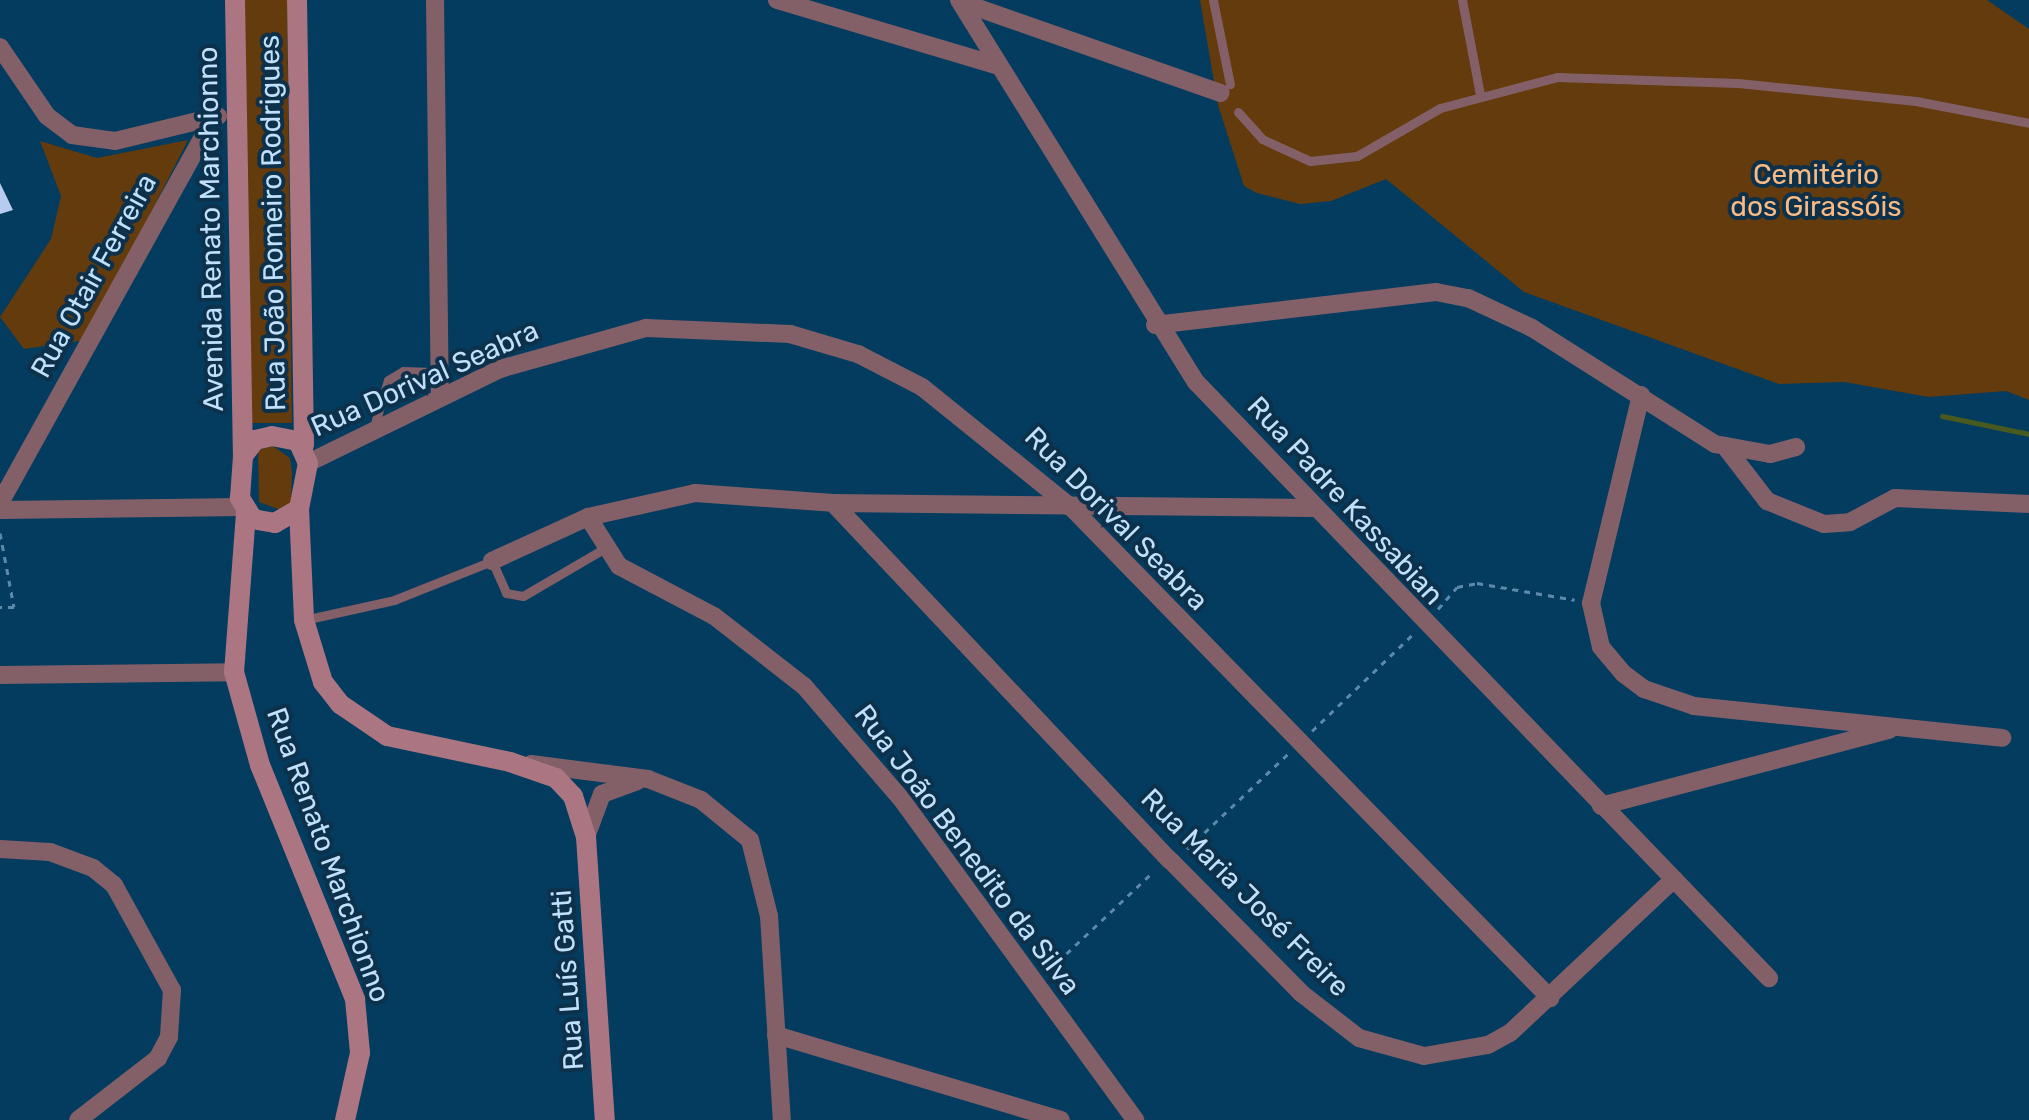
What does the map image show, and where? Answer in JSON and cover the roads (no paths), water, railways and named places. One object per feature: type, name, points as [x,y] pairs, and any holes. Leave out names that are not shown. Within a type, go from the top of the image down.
[{"type":"street","name":"Avenida Renato Marchionno","points":[[235,0],[243,456]]},
{"type":"street","name":"Rua João Romeiro Rodrigues","points":[[297,0],[306,454]]},
{"type":"street","points":[[435,0],[440,396]]},
{"type":"street","points":[[777,0],[998,66]]},
{"type":"street","points":[[960,1],[1225,88]]},
{"type":"street","name":"Rua Padre Kassabian","points":[[960,1],[1155,325],[1196,382],[1312,508],[1769,978]]},
{"type":"street","points":[[0,47],[47,116],[72,135],[115,141],[236,110]]},
{"type":"street","name":"Rua Otair Ferreira","points":[[0,503],[213,118]]},
{"type":"street","points":[[1155,325],[1436,292],[1495,308],[1641,395],[1727,449],[1767,501],[1824,524],[1850,522],[1895,498],[2029,504]]},
{"type":"street","name":"Rua Dorival Seabra","points":[[306,454],[373,430],[440,396],[578,341],[646,328],[790,334],[858,354],[922,387],[1072,508],[1550,998]]},
{"type":"street","points":[[1641,395],[1591,603],[1601,647],[1644,689],[1669,700],[2002,738]]},
{"type":"street","points":[[0,510],[244,510],[275,523],[299,509],[306,454],[272,436],[255,440],[243,456],[244,510]]},
{"type":"street","points":[[1727,449],[1770,454],[1796,447]]},
{"type":"street","points":[[492,561],[588,517],[695,493],[833,503],[1072,508],[1312,508]]},
{"type":"street","name":"Rua Maria José Freire","points":[[833,503],[1329,1018],[1389,1050],[1458,1055],[1510,1033],[1674,879]]},
{"type":"street","name":"Rua Luís Gatti","points":[[299,509],[304,620],[323,682],[358,721],[421,748],[510,762],[566,786],[586,837],[605,1120]]},
{"type":"street","name":"Rua Renato Marchionno","points":[[244,510],[234,672],[260,765],[355,999],[360,1053],[345,1120]]},
{"type":"street","name":"Rua João Benedito da Silva","points":[[588,517],[605,548],[634,575],[753,641],[804,686],[902,800],[1135,1120]]},
{"type":"street","points":[[0,675],[234,672]]},
{"type":"street","points":[[1601,806],[1898,727]]},
{"type":"street","points":[[510,762],[648,779],[701,800],[750,840],[769,916],[782,1120]]},
{"type":"street","name":"Rua Luís Gatti","points":[[586,837],[602,794],[648,779]]},
{"type":"street","points":[[0,849],[50,852],[93,868],[114,885],[172,990],[169,1037],[158,1058],[78,1120]]},
{"type":"street","points":[[776,1035],[1061,1120]]},
{"type":"lane","points":[[1213,0],[1225,88]]},
{"type":"lane","points":[[1462,0],[1480,94]]},
{"type":"lane","points":[[1238,112],[1262,139],[1310,161],[1357,156],[1480,94],[1557,77],[1626,74],[1916,101],[2029,123]]},
{"type":"lane","points":[[373,430],[388,380],[403,371],[439,372]]},
{"type":"lane","points":[[304,620],[394,600],[492,561],[506,593],[523,596],[605,548]]},
{"type":"waterway","points":[[1942,416],[2029,434]]},
{"type":"park label","name":"Cemitério dos Girassóis","points":[[1816,191]]}]
